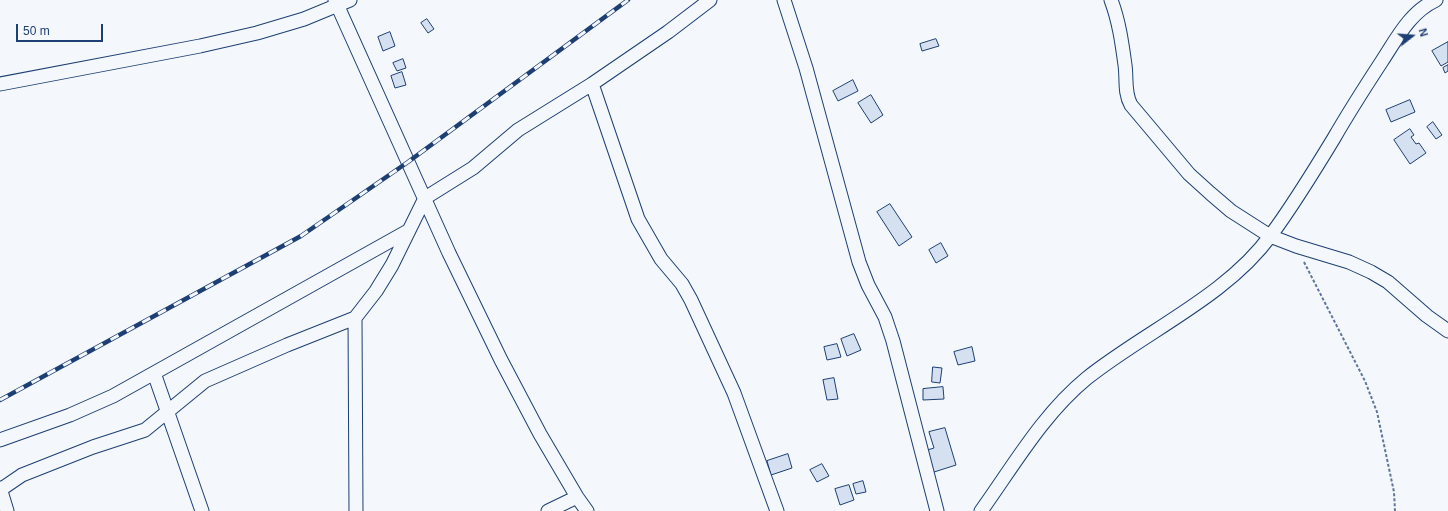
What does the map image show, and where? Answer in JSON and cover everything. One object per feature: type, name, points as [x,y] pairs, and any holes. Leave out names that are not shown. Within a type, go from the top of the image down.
[{"type":"street","points":[[0,84],[192,48],[257,33],[304,19],[336,3],[350,0]]},
{"type":"street","points":[[7,511],[0,489],[22,475],[93,447],[145,430],[205,381],[287,345],[355,318],[392,266],[425,198],[473,168],[518,130],[592,84],[668,32],[710,0]]},
{"type":"street","points":[[784,0],[806,68],[859,262],[868,285],[885,317],[893,341],[937,511]]},
{"type":"street","points":[[1111,0],[1118,18],[1125,67],[1127,98],[1131,105],[1189,174],[1232,211],[1270,236],[1296,246],[1349,262],[1371,272],[1388,282],[1427,316],[1448,331]]},
{"type":"street","points":[[982,511],[1042,424],[1064,398],[1114,357],[1210,293],[1242,268],[1270,236],[1304,187],[1364,89],[1408,22],[1428,2]]},
{"type":"street","points":[[336,3],[449,254],[501,360],[540,434],[586,511]]},
{"type":"street","points":[[592,84],[638,219],[661,259],[682,284],[690,300],[734,393],[777,511]]},
{"type":"street","points":[[0,440],[70,415],[113,396],[408,231]]},
{"type":"street","points":[[355,318],[356,511]]},
{"type":"street","points":[[154,373],[202,511]]},
{"type":"street","points":[[548,511],[577,497]]},
{"type":"path","points":[[1296,246],[1365,380],[1376,412],[1394,492],[1395,511]]},
{"type":"building","points":[[427,19],[434,29],[428,33],[421,23]]},
{"type":"building","points":[[390,32],[395,46],[383,51],[378,37]]},
{"type":"building","points":[[936,39],[939,46],[922,51],[920,44]]},
{"type":"building","points":[[1448,42],[1448,62],[1441,66],[1432,51]]},
{"type":"building","points":[[403,59],[406,68],[397,71],[393,63]]},
{"type":"building","points":[[1448,65],[1448,71],[1445,73],[1443,68]]},
{"type":"building","points":[[402,72],[406,85],[395,88],[391,76]]},
{"type":"building","points":[[853,80],[858,91],[838,101],[833,91]]},
{"type":"building","points":[[871,95],[883,115],[871,123],[858,103]]},
{"type":"building","points":[[1410,100],[1415,112],[1391,122],[1386,110]]},
{"type":"building","points":[[1433,122],[1442,135],[1436,139],[1427,127]]},
{"type":"building","points":[[1410,129],[1414,135],[1411,137],[1416,144],[1419,143],[1426,153],[1410,164],[1394,140]]},
{"type":"building","points":[[890,204],[912,237],[899,246],[877,212]]},
{"type":"building","points":[[941,243],[948,256],[936,263],[929,250]]},
{"type":"building","points":[[854,334],[861,350],[847,356],[841,339]]},
{"type":"building","points":[[837,344],[841,357],[827,360],[824,347]]},
{"type":"building","points":[[972,347],[975,361],[958,365],[954,352]]},
{"type":"building","points":[[933,367],[942,368],[940,383],[932,382]]},
{"type":"building","points":[[834,378],[838,399],[827,400],[823,380]]},
{"type":"building","points":[[943,387],[944,399],[923,400],[923,389]]},
{"type":"building","points":[[945,428],[956,465],[931,473],[924,451],[934,448],[929,432]]},
{"type":"building","points":[[788,454],[792,468],[771,475],[767,461]]},
{"type":"building","points":[[822,464],[829,476],[817,482],[810,470]]},
{"type":"building","points":[[863,481],[866,492],[856,494],[853,484]]},
{"type":"building","points":[[849,485],[854,500],[840,505],[835,489]]},
{"type":"railway","points":[[0,400],[301,236],[408,162],[628,0]]}]
